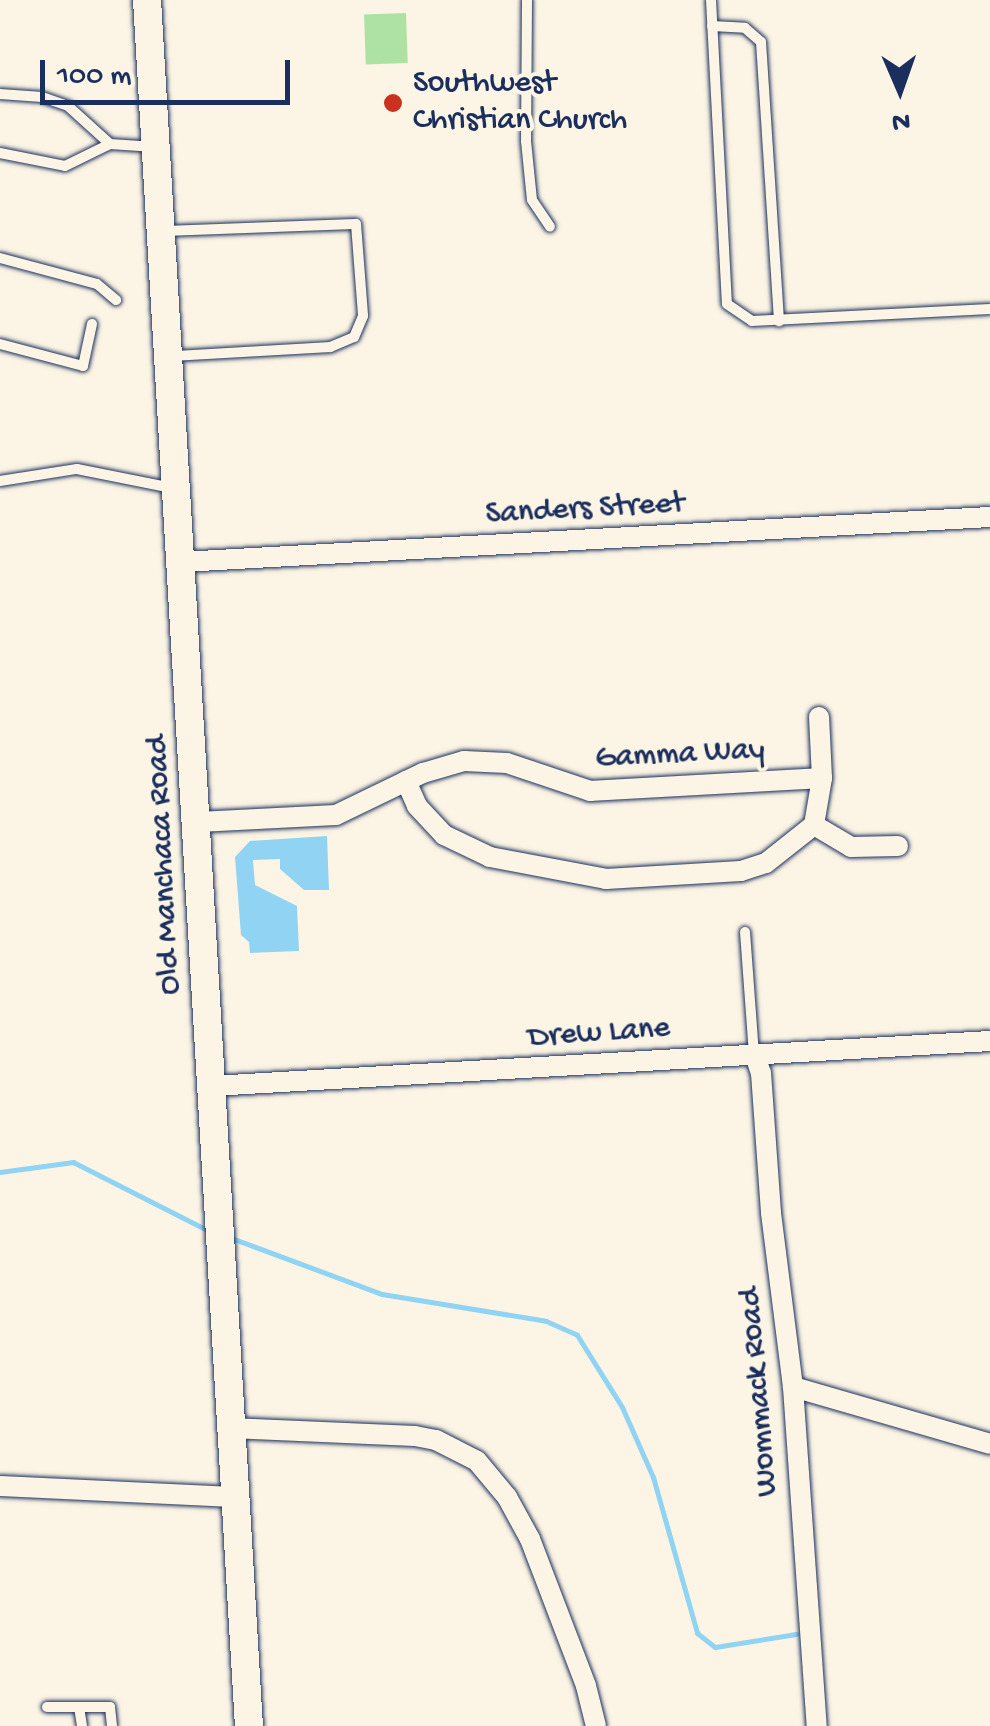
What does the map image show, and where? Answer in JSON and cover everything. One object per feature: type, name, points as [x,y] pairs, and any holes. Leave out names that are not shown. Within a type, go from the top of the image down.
[{"type":"street","name":"Old Manchaca Road","points":[[147,0],[249,1726]]},
{"type":"street","name":"Sanders Street","points":[[182,562],[990,517]]},
{"type":"street","points":[[406,781],[425,817],[457,844],[490,857],[606,879],[754,868],[814,824],[822,778],[819,717]]},
{"type":"street","name":"Gamma Way","points":[[198,822],[336,815],[406,781],[474,761],[520,766],[590,791],[822,778]]},
{"type":"street","points":[[814,824],[851,846],[898,846]]},
{"type":"street","name":"Drew Lane","points":[[212,1086],[990,1041]]},
{"type":"street","name":"Wommack Road","points":[[754,1055],[761,1072],[771,1213],[792,1387],[817,1726]]},
{"type":"street","points":[[792,1387],[990,1444]]},
{"type":"street","points":[[230,1428],[415,1436],[436,1440],[478,1462],[507,1497],[530,1539],[586,1686],[596,1726]]},
{"type":"street","points":[[0,1486],[234,1497]]},
{"type":"lane","points":[[527,0],[526,141],[532,200],[550,227]]},
{"type":"lane","points":[[711,0],[727,304],[752,321],[780,322],[990,310]]},
{"type":"lane","points":[[712,26],[745,28],[761,42],[780,322]]},
{"type":"lane","points":[[0,94],[42,96],[68,106],[110,144]]},
{"type":"lane","points":[[0,153],[66,166],[110,144],[156,147]]},
{"type":"lane","points":[[162,231],[356,224],[363,316],[354,337],[330,347],[170,357]]},
{"type":"lane","points":[[0,258],[97,284],[116,300]]},
{"type":"lane","points":[[0,344],[82,366],[92,324]]},
{"type":"lane","points":[[0,480],[76,469],[178,488]]},
{"type":"lane","points":[[745,932],[754,1055]]},
{"type":"lane","points":[[47,1707],[110,1707],[112,1726]]},
{"type":"lane","points":[[79,1707],[82,1726]]},
{"type":"green space","points":[[406,13],[408,63],[366,64],[364,14]]},
{"type":"water","points":[[327,836],[329,890],[304,890],[280,869],[280,859],[253,860],[255,885],[297,906],[299,951],[250,953],[249,942],[241,935],[235,857],[250,841]]},
{"type":"waterway","points":[[0,1172],[73,1162],[209,1231]]},
{"type":"waterway","points":[[234,1239],[382,1294],[546,1321],[577,1335],[622,1407],[653,1477],[697,1633],[715,1647],[796,1634]]},
{"type":"place","name":"Southwest Christian Church","points":[[393,103]]}]
